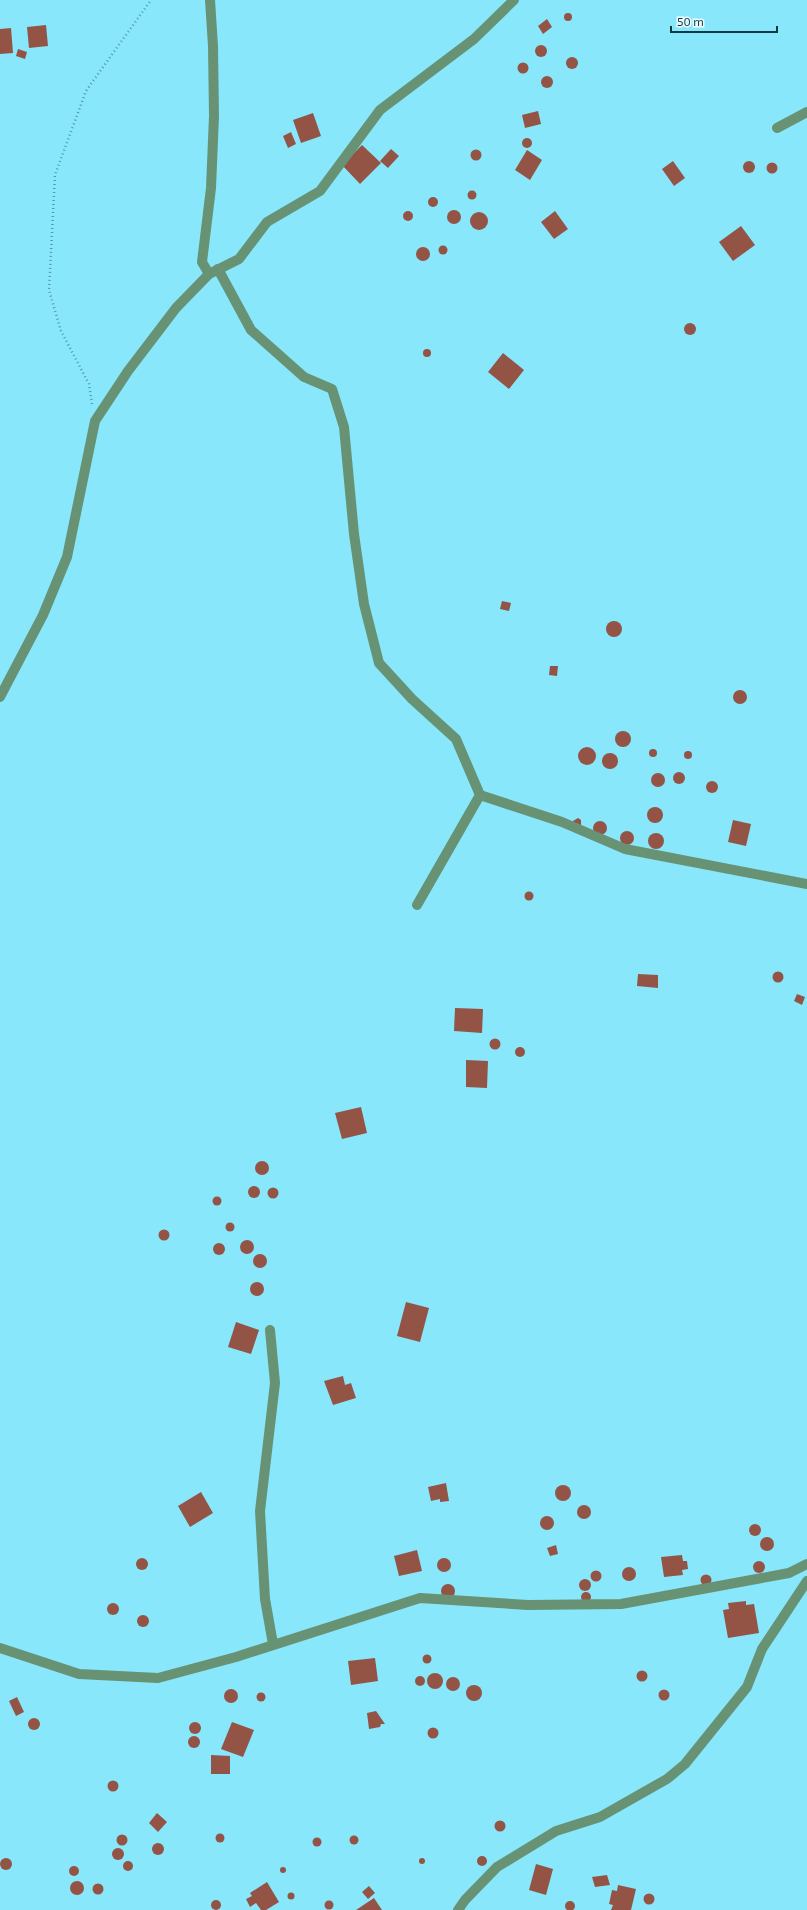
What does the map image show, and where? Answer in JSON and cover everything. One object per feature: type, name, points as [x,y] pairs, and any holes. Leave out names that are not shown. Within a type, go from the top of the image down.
[{"type":"street","points":[[210,0],[213,46],[214,116],[211,188],[202,262],[213,271],[251,330],[304,376],[332,389],[344,427],[354,534],[363,596],[380,663],[412,699],[456,739],[480,795],[562,822],[625,849],[807,884]]},
{"type":"street","points":[[0,697],[43,615],[66,557],[95,422],[128,372],[176,308],[213,271],[239,259],[267,222],[320,192],[380,110],[474,38],[514,0]]},
{"type":"street","points":[[777,128],[807,112]]},
{"type":"street","points":[[417,905],[480,795]]},
{"type":"street","points":[[270,1330],[275,1383],[260,1511],[265,1599],[273,1644]]},
{"type":"street","points":[[0,1648],[79,1674],[158,1678],[236,1657],[420,1598],[528,1605],[621,1604],[789,1573],[807,1564]]},
{"type":"street","points":[[458,1910],[465,1900],[497,1867],[556,1831],[600,1817],[667,1779],[684,1764],[747,1687],[762,1649],[807,1581]]},
{"type":"path","points":[[95,422],[89,384],[61,331],[48,290],[55,175],[86,91],[152,0]]},
{"type":"building","points":[[566,13],[570,13],[572,17],[570,21],[566,21],[564,19],[564,15]]},
{"type":"building","points":[[547,19],[552,27],[543,34],[538,26]]},
{"type":"building","points":[[46,25],[48,46],[29,48],[27,27]]},
{"type":"building","points":[[11,28],[13,53],[0,54],[0,29]]},
{"type":"building","points":[[541,45],[545,47],[547,51],[545,55],[541,57],[537,55],[535,51],[537,47]]},
{"type":"building","points":[[18,49],[27,52],[25,59],[16,56]]},
{"type":"building","points":[[572,57],[576,59],[578,63],[576,67],[572,69],[568,67],[566,63],[568,59]]},
{"type":"building","points":[[523,62],[527,64],[529,68],[527,72],[523,74],[519,72],[517,68],[519,64]]},
{"type":"building","points":[[547,76],[551,78],[553,82],[551,86],[547,88],[543,86],[541,82],[543,78]]},
{"type":"building","points":[[538,111],[541,124],[525,128],[522,115]]},
{"type":"building","points":[[313,113],[321,136],[301,143],[293,120]]},
{"type":"building","points":[[291,132],[296,144],[288,148],[283,136]]},
{"type":"building","points":[[525,138],[529,138],[531,139],[531,147],[525,148],[522,145],[522,141]]},
{"type":"building","points":[[362,145],[381,163],[360,184],[342,165]]},
{"type":"building","points":[[391,149],[399,156],[388,168],[380,161]]},
{"type":"building","points":[[476,149],[480,151],[482,155],[480,159],[476,161],[472,159],[470,155],[472,151]]},
{"type":"building","points":[[527,150],[542,160],[530,180],[515,170]]},
{"type":"building","points":[[673,161],[685,178],[674,186],[662,169]]},
{"type":"building","points":[[747,161],[751,161],[755,167],[751,173],[747,173],[743,169],[743,165]]},
{"type":"building","points":[[772,162],[776,164],[778,168],[776,172],[772,174],[768,172],[766,168],[768,164]]},
{"type":"building","points":[[472,190],[477,195],[472,200],[467,195]]},
{"type":"building","points":[[433,197],[438,202],[433,207],[428,202]]},
{"type":"building","points":[[454,210],[459,212],[461,217],[459,222],[454,224],[449,222],[447,217],[449,212]]},
{"type":"building","points":[[406,211],[410,211],[412,212],[412,220],[406,221],[403,218],[403,214]]},
{"type":"building","points":[[555,211],[568,229],[554,239],[541,222]]},
{"type":"building","points":[[479,212],[485,215],[488,221],[485,227],[479,230],[473,227],[470,221],[473,215]]},
{"type":"building","points":[[741,226],[755,245],[733,261],[719,242]]},
{"type":"building","points":[[441,246],[445,246],[447,250],[445,254],[441,254],[439,252],[439,248]]},
{"type":"building","points":[[423,247],[428,249],[430,254],[428,259],[423,261],[418,259],[416,254],[418,249]]},
{"type":"building","points":[[692,323],[695,324],[695,334],[688,335],[685,334],[684,327],[685,324]]},
{"type":"building","points":[[425,349],[429,349],[431,353],[429,357],[425,357],[423,355],[423,351]]},
{"type":"building","points":[[503,353],[524,370],[509,389],[488,372]]},
{"type":"building","points":[[502,601],[511,603],[509,611],[500,609]]},
{"type":"building","points":[[614,621],[621,626],[622,629],[617,636],[614,637],[607,632],[606,629],[611,622]]},
{"type":"building","points":[[550,666],[558,666],[557,676],[549,675]]},
{"type":"building","points":[[737,690],[743,690],[747,694],[747,700],[743,704],[737,704],[733,700],[733,694]]},
{"type":"building","points":[[623,731],[629,733],[631,739],[629,745],[623,747],[617,745],[615,739],[617,733]]},
{"type":"building","points":[[583,747],[591,747],[596,752],[594,763],[591,765],[583,765],[578,760],[578,752]]},
{"type":"building","points":[[651,749],[655,749],[657,753],[655,757],[651,757],[649,755],[649,751]]},
{"type":"building","points":[[686,751],[690,751],[692,755],[690,759],[686,759],[684,757],[684,753]]},
{"type":"building","points":[[607,753],[613,753],[618,758],[616,767],[613,769],[607,769],[602,764],[602,758]]},
{"type":"building","points":[[677,772],[681,772],[685,778],[681,784],[677,784],[673,780],[673,776]]},
{"type":"building","points":[[658,773],[663,775],[665,780],[663,785],[658,787],[653,785],[651,780],[653,775]]},
{"type":"building","points":[[710,781],[714,781],[718,787],[714,793],[710,793],[706,789],[706,785]]},
{"type":"building","points":[[655,807],[661,809],[663,815],[661,821],[655,823],[649,821],[647,815],[649,809]]},
{"type":"building","points":[[578,818],[581,820],[581,826],[572,824],[573,821]]},
{"type":"building","points":[[733,820],[751,824],[746,846],[728,842]]},
{"type":"building","points":[[600,821],[605,823],[607,828],[605,833],[600,835],[595,833],[593,828],[595,823]]},
{"type":"building","points":[[627,831],[632,833],[634,838],[632,843],[627,845],[622,843],[620,838],[622,833]]},
{"type":"building","points":[[656,833],[662,835],[664,841],[662,847],[656,849],[650,847],[648,841],[650,835]]},
{"type":"building","points":[[527,892],[531,892],[533,896],[531,900],[527,900],[525,898],[525,894]]},
{"type":"building","points":[[776,972],[780,972],[782,973],[782,981],[776,982],[773,979],[773,975]]},
{"type":"building","points":[[638,974],[658,975],[658,988],[637,986]]},
{"type":"building","points":[[797,994],[805,997],[802,1005],[794,1001]]},
{"type":"building","points":[[455,1008],[483,1009],[482,1033],[454,1031]]},
{"type":"building","points":[[495,1038],[499,1040],[501,1044],[499,1048],[495,1050],[491,1048],[489,1044],[491,1040]]},
{"type":"building","points":[[518,1047],[522,1047],[524,1048],[524,1056],[518,1057],[515,1054],[515,1050]]},
{"type":"building","points":[[466,1060],[488,1061],[487,1088],[466,1087]]},
{"type":"building","points":[[361,1107],[367,1133],[342,1139],[335,1113]]},
{"type":"building","points":[[262,1161],[267,1163],[269,1168],[267,1173],[262,1175],[257,1173],[255,1168],[257,1163]]},
{"type":"building","points":[[256,1186],[259,1187],[259,1197],[252,1198],[249,1197],[248,1190],[249,1187]]},
{"type":"building","points":[[273,1187],[277,1189],[279,1193],[277,1197],[273,1199],[269,1197],[267,1193],[269,1189]]},
{"type":"building","points":[[217,1196],[222,1201],[217,1206],[212,1201]]},
{"type":"building","points":[[228,1223],[232,1223],[234,1227],[232,1231],[228,1231],[226,1229],[226,1225]]},
{"type":"building","points":[[162,1230],[166,1230],[168,1231],[168,1239],[162,1240],[159,1237],[159,1233]]},
{"type":"building","points":[[247,1240],[252,1242],[254,1247],[252,1252],[247,1254],[242,1252],[240,1247],[242,1242]]},
{"type":"building","points":[[221,1243],[224,1244],[224,1254],[217,1255],[214,1254],[213,1247],[214,1244]]},
{"type":"building","points":[[260,1254],[265,1256],[267,1261],[265,1266],[260,1268],[255,1266],[253,1261],[255,1256]]},
{"type":"building","points":[[254,1282],[260,1282],[264,1286],[264,1292],[260,1296],[254,1296],[250,1292],[250,1286]]},
{"type":"building","points":[[406,1302],[429,1308],[420,1342],[397,1336]]},
{"type":"building","points":[[236,1322],[259,1330],[251,1354],[228,1347]]},
{"type":"building","points":[[343,1376],[345,1385],[351,1383],[356,1398],[333,1405],[324,1381]]},
{"type":"building","points":[[446,1483],[449,1501],[440,1502],[440,1499],[431,1501],[428,1487]]},
{"type":"building","points":[[560,1485],[566,1485],[571,1490],[569,1499],[566,1501],[560,1501],[555,1496],[555,1490]]},
{"type":"building","points":[[201,1492],[213,1513],[190,1527],[178,1506]]},
{"type":"building","points":[[584,1505],[589,1507],[591,1512],[589,1517],[584,1519],[579,1517],[577,1512],[579,1507]]},
{"type":"building","points":[[547,1516],[552,1518],[554,1523],[552,1528],[547,1530],[542,1528],[540,1523],[542,1518]]},
{"type":"building","points":[[755,1524],[759,1526],[761,1530],[759,1534],[755,1536],[751,1534],[749,1530],[751,1526]]},
{"type":"building","points":[[764,1537],[770,1537],[774,1541],[774,1547],[770,1551],[764,1551],[760,1547],[760,1541]]},
{"type":"building","points":[[556,1545],[558,1554],[550,1556],[547,1548]]},
{"type":"building","points":[[417,1550],[422,1571],[399,1576],[394,1556]]},
{"type":"building","points":[[682,1555],[683,1561],[687,1561],[688,1569],[682,1570],[683,1575],[664,1577],[661,1557]]},
{"type":"building","points":[[142,1558],[146,1560],[148,1564],[146,1568],[142,1570],[138,1568],[136,1564],[138,1560]]},
{"type":"building","points":[[441,1558],[447,1558],[451,1562],[451,1568],[447,1572],[441,1572],[437,1568],[437,1562]]},
{"type":"building","points":[[759,1561],[763,1563],[765,1567],[763,1571],[759,1573],[755,1571],[753,1567],[755,1563]]},
{"type":"building","points":[[629,1567],[634,1569],[636,1574],[634,1579],[629,1581],[624,1579],[622,1574],[624,1569]]},
{"type":"building","points":[[594,1571],[598,1571],[600,1572],[600,1580],[594,1581],[591,1578],[591,1574]]},
{"type":"building","points":[[704,1575],[708,1575],[710,1576],[710,1584],[704,1585],[701,1582],[701,1578]]},
{"type":"building","points":[[583,1579],[587,1579],[591,1585],[587,1591],[583,1591],[579,1587],[579,1583]]},
{"type":"building","points":[[448,1584],[453,1586],[455,1591],[453,1596],[448,1598],[443,1596],[441,1591],[443,1586]]},
{"type":"building","points":[[586,1592],[591,1597],[586,1602],[581,1597]]},
{"type":"building","points":[[746,1601],[746,1605],[754,1604],[759,1633],[728,1638],[723,1610],[729,1609],[728,1603]]},
{"type":"building","points":[[111,1603],[115,1603],[119,1609],[115,1615],[111,1615],[107,1611],[107,1607]]},
{"type":"building","points":[[145,1615],[148,1616],[148,1626],[141,1627],[138,1626],[137,1619],[138,1616]]},
{"type":"building","points":[[425,1655],[429,1655],[431,1659],[429,1663],[425,1663],[423,1661],[423,1657]]},
{"type":"building","points":[[375,1658],[378,1681],[351,1685],[348,1661]]},
{"type":"building","points":[[642,1670],[646,1672],[648,1676],[646,1680],[642,1682],[638,1680],[636,1676],[638,1672]]},
{"type":"building","points":[[432,1673],[438,1673],[443,1678],[441,1687],[438,1689],[432,1689],[427,1684],[427,1678]]},
{"type":"building","points":[[418,1676],[422,1676],[424,1677],[424,1685],[418,1686],[415,1683],[415,1679]]},
{"type":"building","points":[[450,1677],[456,1677],[460,1681],[460,1687],[456,1691],[450,1691],[446,1687],[446,1681]]},
{"type":"building","points":[[474,1685],[481,1690],[482,1693],[477,1700],[474,1701],[467,1696],[466,1693],[471,1686]]},
{"type":"building","points":[[231,1689],[236,1691],[238,1696],[236,1701],[231,1703],[226,1701],[224,1696],[226,1691]]},
{"type":"building","points":[[662,1690],[666,1690],[668,1691],[668,1699],[662,1700],[659,1697],[659,1693]]},
{"type":"building","points":[[261,1692],[266,1697],[261,1702],[256,1697]]},
{"type":"building","points":[[17,1697],[24,1712],[16,1716],[9,1701]]},
{"type":"building","points":[[376,1711],[385,1724],[381,1724],[380,1727],[369,1729],[367,1713]]},
{"type":"building","points":[[32,1718],[36,1718],[40,1724],[36,1730],[32,1730],[28,1726],[28,1722]]},
{"type":"building","points":[[197,1722],[200,1723],[200,1733],[193,1734],[190,1733],[189,1726],[190,1723]]},
{"type":"building","points":[[232,1722],[254,1730],[243,1757],[221,1749]]},
{"type":"building","points":[[433,1727],[437,1729],[439,1733],[437,1737],[433,1739],[429,1737],[427,1733],[429,1729]]},
{"type":"building","points":[[192,1736],[196,1736],[200,1742],[196,1748],[192,1748],[188,1744],[188,1740]]},
{"type":"building","points":[[211,1755],[230,1756],[230,1774],[211,1774]]},
{"type":"building","points":[[113,1780],[117,1782],[119,1786],[117,1790],[113,1792],[109,1790],[107,1786],[109,1782]]},
{"type":"building","points":[[157,1813],[167,1822],[158,1832],[149,1823]]},
{"type":"building","points":[[498,1821],[502,1821],[504,1822],[504,1830],[498,1831],[495,1828],[495,1824]]},
{"type":"building","points":[[220,1833],[225,1838],[220,1843],[215,1838]]},
{"type":"building","points":[[122,1834],[126,1836],[128,1840],[126,1844],[122,1846],[118,1844],[116,1840],[118,1836]]},
{"type":"building","points":[[352,1836],[356,1836],[358,1840],[356,1844],[352,1844],[350,1842],[350,1838]]},
{"type":"building","points":[[317,1837],[322,1842],[317,1847],[312,1842]]},
{"type":"building","points":[[160,1843],[163,1844],[163,1854],[156,1855],[153,1854],[152,1847],[153,1844]]},
{"type":"building","points":[[118,1848],[122,1850],[124,1854],[122,1858],[118,1860],[114,1858],[112,1854],[114,1850]]},
{"type":"building","points":[[480,1856],[484,1856],[486,1857],[486,1865],[480,1866],[477,1863],[477,1859]]},
{"type":"building","points":[[4,1858],[8,1858],[12,1864],[8,1870],[4,1870],[0,1866],[0,1862]]},
{"type":"building","points":[[422,1858],[425,1861],[422,1864],[419,1861]]},
{"type":"building","points":[[126,1861],[130,1861],[133,1866],[130,1871],[126,1871],[123,1868],[123,1864]]},
{"type":"building","points":[[536,1864],[553,1869],[546,1895],[529,1890]]},
{"type":"building","points":[[72,1866],[76,1866],[78,1867],[78,1875],[72,1876],[69,1873],[69,1869]]},
{"type":"building","points":[[283,1867],[286,1870],[283,1873],[280,1870]]},
{"type":"building","points":[[607,1875],[610,1885],[595,1887],[592,1877]]},
{"type":"building","points":[[77,1881],[82,1883],[84,1888],[82,1893],[77,1895],[72,1893],[70,1888],[72,1883]]},
{"type":"building","points":[[267,1882],[279,1902],[266,1910],[261,1910],[256,1903],[250,1907],[246,1899],[252,1896],[250,1893]]},
{"type":"building","points":[[96,1884],[100,1884],[102,1885],[102,1893],[96,1894],[93,1891],[93,1887]]},
{"type":"building","points":[[618,1885],[636,1889],[631,1910],[611,1910],[613,1905],[609,1904],[612,1890],[617,1891]]},
{"type":"building","points":[[369,1886],[375,1893],[368,1899],[362,1892]]},
{"type":"building","points":[[291,1893],[294,1896],[291,1899],[288,1896]]},
{"type":"building","points":[[649,1893],[653,1895],[655,1899],[653,1903],[649,1905],[645,1903],[643,1899],[645,1895]]},
{"type":"building","points":[[374,1898],[382,1910],[356,1910]]},
{"type":"building","points":[[214,1900],[218,1900],[220,1901],[220,1909],[214,1910],[211,1907],[211,1903]]},
{"type":"building","points":[[327,1901],[331,1901],[333,1905],[331,1909],[327,1909],[325,1907],[325,1903]]},
{"type":"building","points":[[568,1901],[572,1901],[575,1906],[572,1911],[568,1911],[565,1908],[565,1904]]}]
